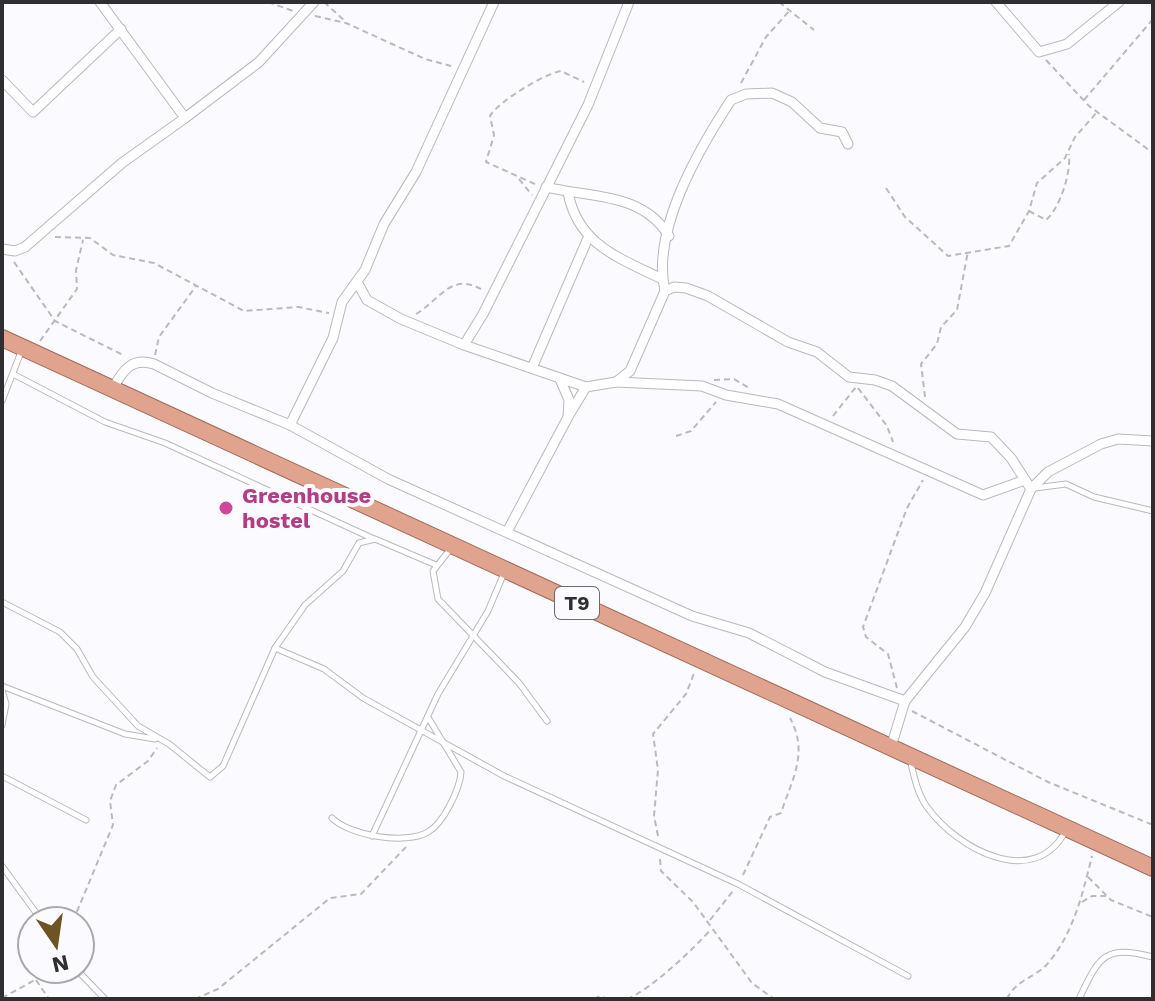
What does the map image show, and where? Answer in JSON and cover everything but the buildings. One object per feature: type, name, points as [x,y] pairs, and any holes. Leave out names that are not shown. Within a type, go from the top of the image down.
[{"type":"highway","name":"T9","points":[[2,338],[1153,868]]},
{"type":"street","points":[[100,2],[185,118]]},
{"type":"street","points":[[4,250],[25,247],[122,163],[259,62],[314,2]]},
{"type":"street","points":[[290,425],[333,338],[338,316],[389,214],[423,158],[494,2]]},
{"type":"street","points":[[464,345],[492,296],[596,88],[629,2]]},
{"type":"street","points":[[996,2],[1039,52],[1067,44],[1119,2]]},
{"type":"street","points":[[2,80],[33,112],[121,29]]},
{"type":"street","points":[[616,382],[630,371],[639,356],[665,291],[662,279],[669,236],[697,151],[731,100],[760,93],[784,97],[820,128],[842,132],[848,144]]},
{"type":"street","points":[[546,187],[624,200],[661,222],[669,236]]},
{"type":"street","points":[[568,192],[574,217],[588,238],[662,279]]},
{"type":"street","points":[[532,368],[588,238]]},
{"type":"street","points":[[357,282],[367,300],[401,319],[560,379],[586,387],[616,382],[702,386],[726,395],[778,404],[927,467],[983,495],[1028,484],[1101,444],[1118,439],[1153,441]]},
{"type":"street","points":[[665,291],[674,287],[686,288],[708,296],[788,342],[817,352],[849,377],[883,381],[957,434],[991,437],[1028,484]]},
{"type":"street","points":[[113,388],[122,373],[137,362],[154,364],[212,393],[290,425],[388,479],[508,530],[692,616],[749,633],[825,672],[902,700]]},
{"type":"street","points":[[560,379],[569,400],[568,417]]},
{"type":"street","points":[[508,530],[586,387]]},
{"type":"street","points":[[891,747],[902,700],[965,627],[985,593],[1028,484]]},
{"type":"lane","points":[[2,401],[28,349]]},
{"type":"lane","points":[[13,374],[105,422],[165,443],[436,565]]},
{"type":"lane","points":[[1028,484],[1066,484],[1094,497],[1153,511]]},
{"type":"lane","points":[[2,602],[66,637],[93,677],[127,714],[204,775],[214,776],[238,734],[275,648],[305,605],[343,571],[359,543],[375,539]]},
{"type":"lane","points":[[452,546],[436,565],[432,579],[438,599],[519,683],[547,721]]},
{"type":"lane","points":[[372,836],[453,665],[474,633],[506,570]]},
{"type":"lane","points":[[275,648],[324,669],[363,698],[504,776],[738,884],[908,976]]},
{"type":"lane","points":[[2,688],[125,734],[162,740]]},
{"type":"lane","points":[[2,688],[6,704],[2,725]]},
{"type":"lane","points":[[332,818],[348,831],[372,836],[426,834],[435,827],[461,781],[459,765],[429,718]]},
{"type":"lane","points":[[909,756],[915,781],[928,807],[962,839],[991,857],[1012,862],[1039,858],[1055,848],[1066,829]]},
{"type":"lane","points":[[2,776],[86,820]]},
{"type":"lane","points":[[2,866],[30,905]]},
{"type":"lane","points":[[1079,999],[1093,968],[1105,955],[1131,951],[1153,957]]},
{"type":"path","points":[[268,2],[302,15],[346,23],[425,59],[463,69]]},
{"type":"path","points":[[324,2],[346,23]]},
{"type":"path","points":[[781,3],[814,30]]},
{"type":"path","points":[[739,96],[748,64],[771,29],[790,10]]},
{"type":"path","points":[[1083,101],[1153,19]]},
{"type":"path","points":[[1039,52],[1083,101],[1153,153]]},
{"type":"path","points":[[546,187],[518,178],[486,162],[494,135],[489,120],[496,107],[556,72],[596,88]]},
{"type":"path","points":[[1029,211],[1046,220],[1056,210],[1060,190],[1067,179],[1069,153],[1075,137],[1097,112]]},
{"type":"path","points":[[886,188],[911,224],[928,234],[948,256],[969,250],[1009,246],[1029,211],[1037,183],[1069,153]]},
{"type":"path","points":[[518,178],[539,201]]},
{"type":"path","points":[[28,349],[55,321],[77,289],[76,270],[84,237]]},
{"type":"path","points":[[34,239],[84,237],[96,241],[113,255],[154,263],[244,311],[298,307],[338,316]]},
{"type":"path","points":[[4,250],[55,321],[137,362]]},
{"type":"path","points":[[929,413],[921,364],[937,344],[941,327],[957,310],[969,250]]},
{"type":"path","points":[[401,319],[418,314],[450,285],[470,284],[492,296]]},
{"type":"path","points":[[154,364],[159,337],[197,285]]},
{"type":"path","points":[[849,377],[887,426],[894,453]]},
{"type":"path","points":[[824,424],[842,408],[857,386]]},
{"type":"path","points":[[676,436],[691,431],[708,415],[714,403],[726,395]]},
{"type":"path","points":[[927,467],[907,508],[863,627],[866,637],[888,654],[902,700],[910,710],[965,741],[1048,782],[1153,825]]},
{"type":"path","points":[[702,660],[688,681],[686,694],[653,734],[658,770],[654,816],[661,871],[709,922],[752,983],[774,999]]},
{"type":"path","points":[[709,922],[738,884],[770,817],[781,813],[798,772],[798,737],[779,695]]},
{"type":"path","points":[[80,905],[113,825],[110,801],[116,785],[148,761],[162,740]]},
{"type":"path","points":[[195,999],[218,989],[330,898],[361,894],[408,844],[426,834]]},
{"type":"path","points":[[1007,999],[1016,984],[1051,960],[1080,904],[1095,843]]},
{"type":"path","points":[[1088,877],[1117,904],[1153,917]]},
{"type":"path","points":[[1080,904],[1092,896],[1107,896]]},
{"type":"path","points":[[627,999],[640,994],[683,954],[697,946],[712,927]]},
{"type":"path","points":[[2,998],[25,985]]},
{"type":"path","points":[[594,999],[600,996],[608,999]]},
{"type":"place","name":"Greenhouse hostel","points":[[226,508]]}]
